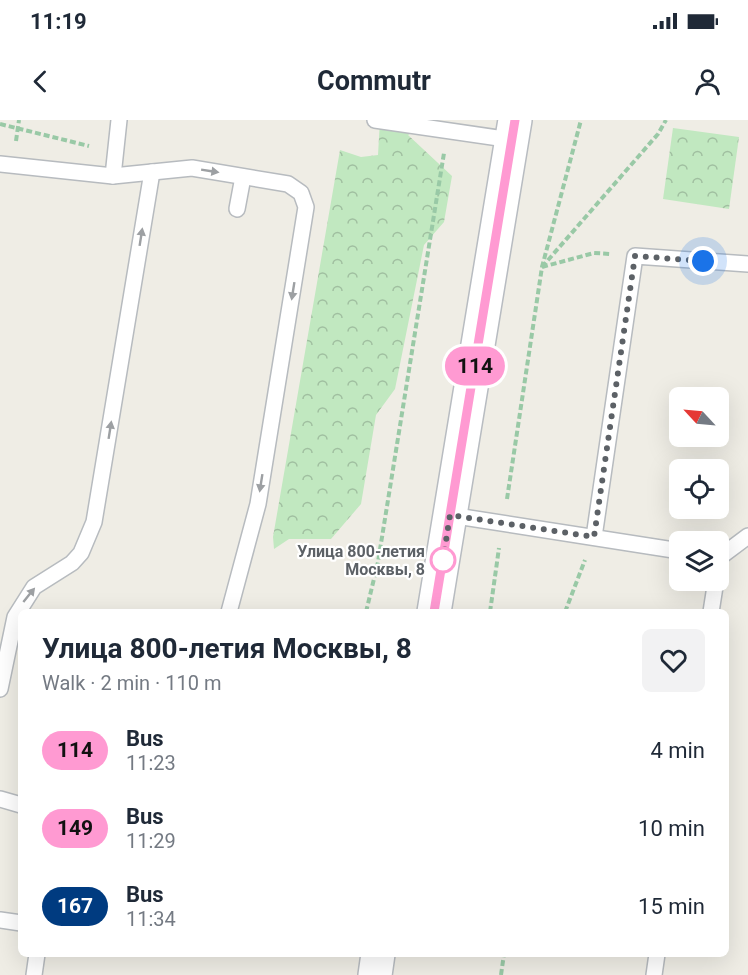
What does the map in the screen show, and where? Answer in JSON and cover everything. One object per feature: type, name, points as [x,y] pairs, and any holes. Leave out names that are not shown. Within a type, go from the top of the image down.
[{"type":"main road","points":[[434,609],[513,130]]},
{"type":"main road","points":[[375,975],[378,957]]},
{"type":"lane","points":[[113,176],[119,120]]},
{"type":"lane","points":[[375,120],[447,131],[513,130]]},
{"type":"lane","points":[[0,164],[113,176],[192,168],[294,187],[304,198],[306,207],[258,504],[230,609]]},
{"type":"lane","points":[[20,609],[34,587],[72,563],[81,553],[94,522],[152,172]]},
{"type":"lane","points":[[237,209],[243,177]]},
{"type":"lane","points":[[594,537],[635,256],[748,264]]},
{"type":"lane","points":[[450,515],[669,548]]},
{"type":"lane","points":[[729,552],[748,536]]},
{"type":"lane","points":[[711,609],[714,591]]},
{"type":"lane","points":[[0,689],[15,617],[18,612]]},
{"type":"lane","points":[[0,798],[18,804]]},
{"type":"lane","points":[[0,920],[18,923]]},
{"type":"lane","points":[[34,975],[37,957]]},
{"type":"lane","points":[[654,975],[657,957]]},
{"type":"path","points":[[490,609],[542,267],[581,120]]},
{"type":"path","points":[[542,267],[658,134],[666,120]]},
{"type":"path","points":[[0,124],[116,153]]},
{"type":"path","points":[[367,609],[380,551],[447,131]]},
{"type":"path","points":[[542,267],[594,253]]},
{"type":"path","points":[[565,609],[594,537]]},
{"type":"path","points":[[501,975],[504,957]]},
{"type":"green space","points":[[380,120],[434,120],[408,135],[452,176],[444,222],[424,245],[395,389],[376,415],[361,504],[331,539],[289,539],[274,549],[273,537],[340,150],[361,157],[378,155]]},
{"type":"green space","points":[[673,128],[739,137],[729,209],[663,199]]},
{"type":"bus line","name":"114","points":[[434,609],[515,120]]},
{"type":"place","name":"Улица 800-летия Москвы, 8","points":[[443,560]]},
{"type":"route","points":[[443,560],[450,515],[594,537],[635,256],[703,261]]}]
